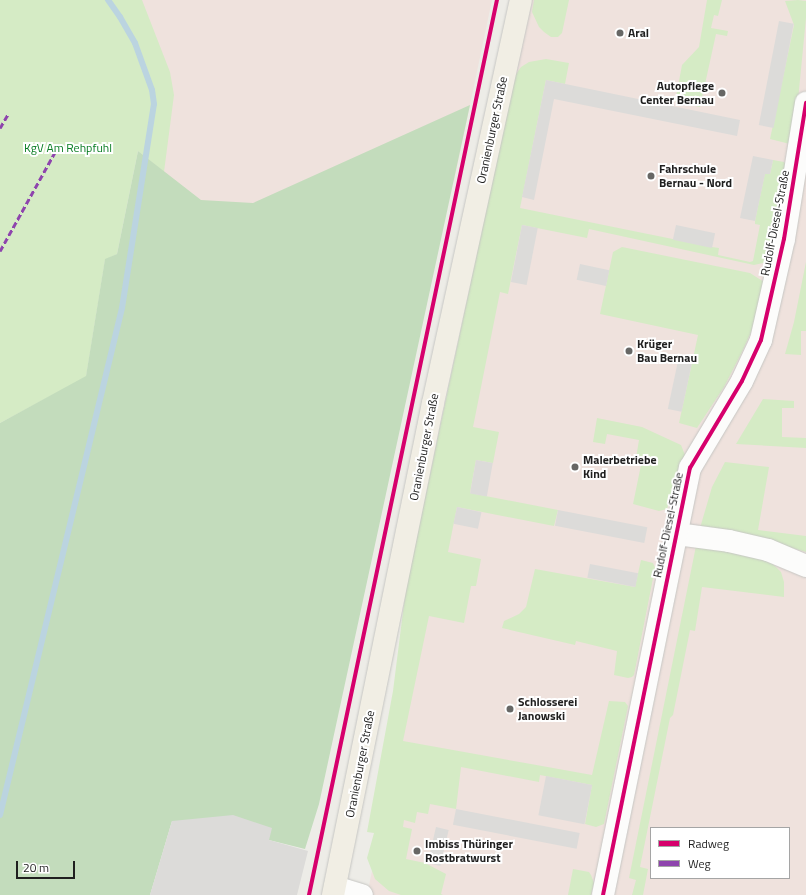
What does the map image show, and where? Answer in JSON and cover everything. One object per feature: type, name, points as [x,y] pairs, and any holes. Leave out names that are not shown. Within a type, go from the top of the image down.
[{"type":"main road","name":"Oranienburger Straße","points":[[334,891],[432,403],[521,0]]},
{"type":"street","name":"Rudolf-Diesel-Straße","points":[[603,895],[690,468],[742,381],[761,340],[784,239],[806,103]]},
{"type":"street","name":"Rudolf-Diesel-Straße","points":[[677,534],[729,541],[768,550],[806,566]]},
{"type":"street","points":[[334,891],[362,895]]},
{"type":"shaded area","points":[[108,0],[492,0],[454,181],[122,308],[154,104]]},
{"type":"shaded area","points":[[532,0],[806,0],[806,895],[367,895],[448,505],[515,77]]},
{"type":"shaded area","points":[[779,21],[794,24],[773,128],[759,125]]},
{"type":"shaded area","points":[[546,80],[740,120],[737,136],[554,99],[534,200],[522,197]]},
{"type":"shaded area","points":[[753,156],[773,160],[770,174],[765,174],[755,221],[740,218]]},
{"type":"shaded area","points":[[522,225],[538,228],[527,285],[511,282]]},
{"type":"shaded area","points":[[676,225],[715,233],[712,248],[673,240]]},
{"type":"shaded area","points":[[580,264],[609,270],[606,286],[577,280]]},
{"type":"shaded area","points":[[678,361],[692,364],[682,412],[668,409]]},
{"type":"shaded area","points":[[476,460],[493,463],[487,496],[470,493]]},
{"type":"shaded area","points":[[457,507],[481,512],[478,529],[453,524]]},
{"type":"shaded area","points":[[558,510],[647,527],[644,543],[555,526]]},
{"type":"shaded area","points":[[590,564],[638,573],[635,587],[587,578]]},
{"type":"shaded area","points":[[546,776],[592,785],[585,824],[538,815]]},
{"type":"shaded area","points":[[456,809],[580,833],[577,849],[453,825]]},
{"type":"shaded area","points":[[233,815],[272,828],[269,840],[308,851],[297,895],[150,895],[172,821]]},
{"type":"shaded area","points":[[436,827],[449,830],[440,866],[428,863]]},
{"type":"green space","name":"KgV Am Rehpfuhl","points":[[0,0],[142,0],[170,72],[174,95],[164,172],[138,151],[117,254],[105,260],[86,377],[0,423]]},
{"type":"green space","points":[[534,0],[569,0],[562,33],[558,37],[551,37],[539,27],[532,12]]},
{"type":"green space","points":[[707,0],[722,0],[718,16],[714,15],[711,28],[728,31],[727,36],[716,34],[700,107],[675,102],[682,65],[699,47]]},
{"type":"green space","points":[[785,1],[806,1],[806,18],[798,100],[790,144],[770,139],[794,25]]},
{"type":"green space","points":[[546,59],[569,63],[565,84],[546,80],[520,208],[719,248],[718,255],[750,262],[753,261],[760,225],[755,224],[755,221],[765,173],[770,174],[773,160],[784,162],[787,166],[768,262],[754,265],[589,229],[587,238],[522,225],[508,294],[500,292],[473,427],[499,432],[493,463],[476,460],[470,493],[558,510],[554,526],[457,507],[448,552],[481,559],[476,586],[471,586],[464,623],[429,616],[403,741],[592,775],[609,701],[625,702],[628,706],[604,824],[596,827],[585,824],[592,785],[540,775],[539,782],[461,767],[456,809],[430,804],[428,814],[417,812],[415,823],[404,820],[403,827],[412,829],[406,859],[425,863],[446,874],[441,894],[443,895],[401,895],[389,891],[375,879],[367,858],[374,833],[367,832],[393,691],[406,588],[514,77],[521,67],[529,62]]},
{"type":"green space","points":[[470,105],[319,804],[305,849],[269,840],[172,821],[150,895],[0,895],[0,423],[86,376],[105,259],[117,254],[138,151],[201,200],[253,203]]},
{"type":"green space","points":[[622,247],[750,273],[764,282],[752,330],[742,352],[724,387],[697,428],[679,423],[698,335],[600,314],[613,252]]},
{"type":"green space","points":[[806,262],[806,331],[801,331],[801,355],[785,354],[794,322]]},
{"type":"green space","points":[[763,399],[794,401],[794,408],[782,408],[782,437],[806,438],[806,448],[736,444]]},
{"type":"green space","points":[[597,418],[642,427],[681,445],[685,455],[676,478],[667,509],[659,511],[633,504],[641,465],[635,464],[639,440],[607,434],[605,444],[593,442]]},
{"type":"green space","points":[[725,462],[769,467],[758,530],[806,536],[806,552],[750,536],[700,528],[712,487]]},
{"type":"green space","points":[[696,546],[768,559],[781,572],[784,582],[784,597],[702,587],[695,631],[690,630],[673,715],[670,718],[640,867],[648,869],[643,895],[632,895],[636,880],[629,878]]},
{"type":"green space","points":[[641,560],[653,563],[655,568],[634,675],[632,677],[628,678],[614,675],[617,651],[576,641],[575,645],[502,628],[504,621],[519,614],[526,607],[535,569],[635,587]]},
{"type":"green space","points":[[573,869],[589,872],[594,883],[591,895],[568,895]]},
{"type":"waterway","points":[[0,815],[122,308],[154,104],[152,90],[135,43],[108,0]]},
{"type":"marked path","points":[[0,128],[8,114]]},
{"type":"marked path","points":[[0,251],[59,145]]},
{"type":"cycle path","points":[[309,895],[497,0]]},
{"type":"cycle path","points":[[603,895],[690,468],[742,381],[761,340],[784,239],[806,103]]},
{"type":"place","name":"Aral","points":[[620,33]]},
{"type":"place","name":"Autopflege Center Bernau","points":[[722,93]]},
{"type":"place","name":"Fahrschule Bernau - Nord","points":[[651,176]]},
{"type":"place","name":"Krüger Bau Bernau","points":[[629,351]]},
{"type":"place","name":"Malerbetriebe Kind","points":[[575,467]]},
{"type":"place","name":"Schlosserei Janowski","points":[[510,709]]},
{"type":"place","name":"Imbiss Thüringer Rostbratwurst","points":[[417,851]]}]
